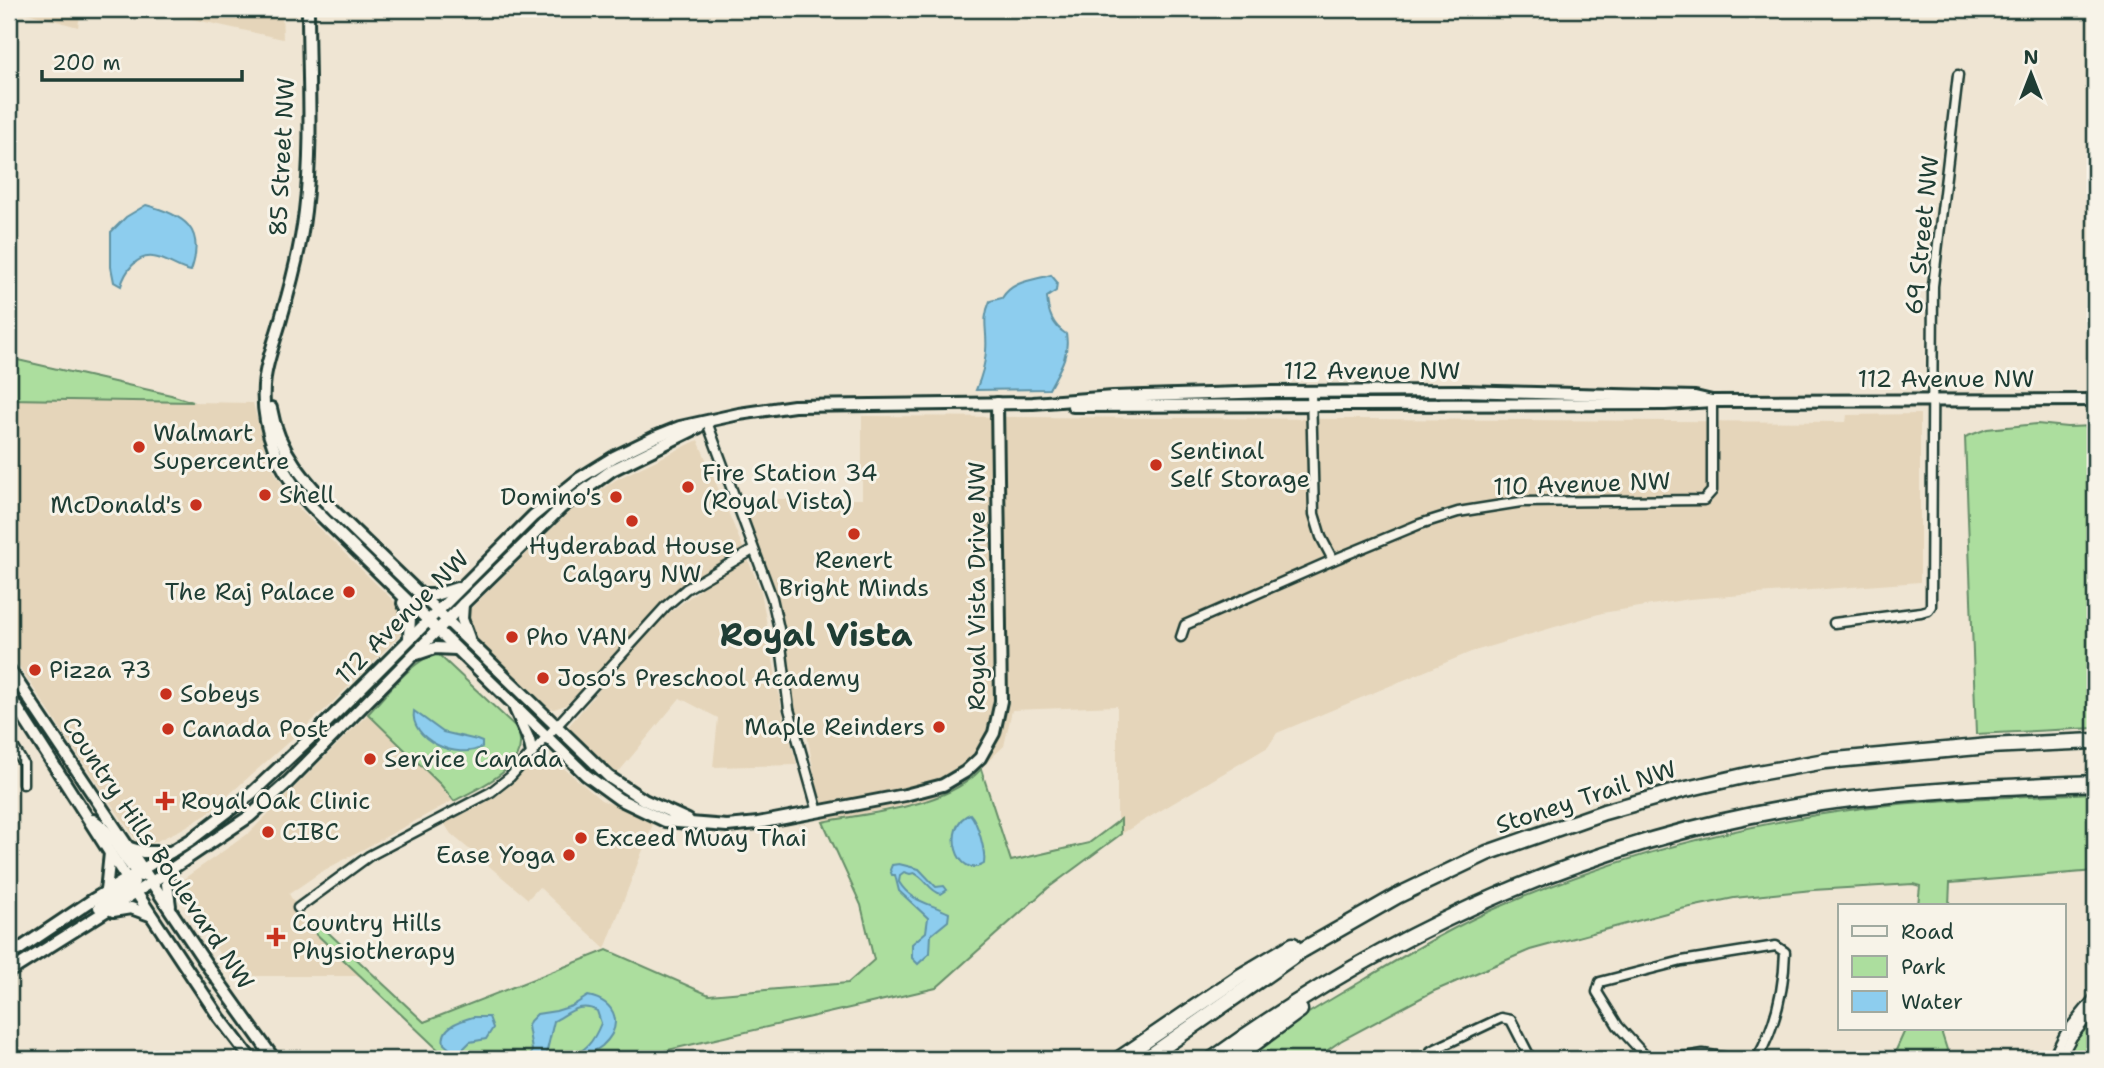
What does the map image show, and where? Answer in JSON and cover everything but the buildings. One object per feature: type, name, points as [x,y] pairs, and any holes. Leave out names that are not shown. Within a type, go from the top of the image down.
[{"type":"highway","name":"Stoney Trail NW","points":[[1146,1059],[1299,952],[1397,897],[1486,853],[1604,812],[1682,790],[1825,761],[1895,753],[2095,741]]},
{"type":"highway","points":[[1213,1059],[1334,978],[1382,950],[1462,910],[1588,860],[1717,824],[1818,804],[1950,790],[2095,783]]},
{"type":"highway","points":[[1119,1059],[1241,976],[1334,922],[1462,858],[1486,853]]},
{"type":"highway","points":[[1233,1059],[1325,992],[1334,978]]},
{"type":"street","name":"85 Street NW","points":[[308,9],[308,161],[305,210],[297,255],[265,376],[264,403],[268,431],[282,468],[300,496],[428,621]]},
{"type":"street","name":"69 Street NW","points":[[1834,623],[1921,612],[1931,606],[1935,256],[1958,75]]},
{"type":"street","name":"85 Street NW","points":[[274,346],[270,383],[271,411],[281,440],[294,465],[317,493],[438,611]]},
{"type":"street","name":"112 Avenue NW","points":[[136,879],[213,824],[264,782],[533,516],[580,478],[614,457],[680,427],[794,405],[1033,403],[1127,396],[1460,391],[1695,397],[1712,401]]},
{"type":"street","points":[[1311,392],[1314,514],[1321,537],[1333,559]]},
{"type":"street","name":"112 Avenue NW","points":[[1033,403],[1073,406],[2095,400]]},
{"type":"street","name":"110 Avenue NW","points":[[1181,636],[1185,625],[1333,559],[1435,518],[1498,504],[1521,502],[1704,500],[1712,491],[1712,401]]},
{"type":"street","name":"Royal Vista Drive NW","points":[[428,621],[586,775],[619,799],[665,821],[727,826],[758,823],[905,795],[943,785],[973,765],[994,733],[1001,712],[997,403]]},
{"type":"street","name":"112 Avenue NW","points":[[136,879],[152,882],[230,831],[267,802],[534,533],[576,496],[623,464],[707,422]]},
{"type":"street","points":[[707,422],[765,578],[778,623],[789,709],[818,812]]},
{"type":"street","points":[[298,908],[369,856],[491,792],[510,777],[666,606],[686,589],[753,550]]},
{"type":"street","points":[[420,595],[435,595],[460,588]]},
{"type":"street","points":[[402,597],[410,616],[409,638]]},
{"type":"street","points":[[463,604],[462,619],[471,644]]},
{"type":"street","name":"Royal Vista Drive NW","points":[[438,611],[556,728],[621,785],[644,800],[694,823]]},
{"type":"street","points":[[411,657],[431,649],[456,649]]},
{"type":"street","name":"Country Hills Boulevard NW","points":[[9,669],[130,848],[136,879],[152,916],[219,1017],[251,1059]]},
{"type":"street","name":"Country Hills Boulevard NW","points":[[9,695],[110,853],[136,879],[152,882],[274,1059]]},
{"type":"street","points":[[514,706],[532,753]]},
{"type":"street","points":[[9,740],[23,763],[23,784]]},
{"type":"street","points":[[88,816],[101,825],[136,879]]},
{"type":"street","points":[[130,848],[143,852],[171,852]]},
{"type":"street","points":[[106,891],[110,853]]},
{"type":"street","points":[[169,871],[167,884],[170,909]]},
{"type":"street","points":[[9,956],[106,891],[136,879]]},
{"type":"street","points":[[94,919],[136,879]]},
{"type":"street","points":[[83,925],[89,914],[136,879]]},
{"type":"street","points":[[9,972],[94,919],[123,908],[135,908],[152,916]]},
{"type":"street","points":[[1648,1059],[1618,1026],[1597,992],[1600,982],[1682,961],[1776,946],[1786,952],[1784,983],[1775,1021],[1757,1059]]},
{"type":"street","points":[[2052,1059],[2066,1034],[2095,997]]},
{"type":"street","points":[[2060,1059],[2072,1037],[2095,1008]]},
{"type":"street","points":[[1430,1059],[1431,1051],[1501,1018],[1511,1020],[1531,1059]]},
{"type":"street","points":[[1673,1059],[1703,1054],[1735,1059]]},
{"type":"shaded area","points":[[13,9],[81,9],[78,27]]},
{"type":"shaded area","points":[[146,9],[282,9],[283,39]]},
{"type":"shaded area","points":[[9,399],[253,403],[267,459],[293,503],[403,610],[405,630],[329,706],[206,815],[144,847],[140,846],[9,651]]},
{"type":"shaded area","points":[[1920,414],[1920,582],[1689,599],[1602,613],[1471,652],[1277,733],[1268,747],[1121,834],[1121,820],[1117,818],[1117,706],[1012,710],[1004,746],[964,784],[942,796],[925,801],[823,822],[804,718],[798,719],[792,692],[787,637],[779,600],[740,499],[862,499],[862,416],[1846,422],[1847,415]]},
{"type":"shaded area","points":[[698,440],[761,591],[782,711],[797,765],[713,767],[718,718],[680,698],[617,774],[616,780],[567,728],[665,616],[699,590],[692,580],[566,705],[554,709],[549,708],[471,634],[466,613],[570,511],[617,479]]},
{"type":"shaded area","points":[[368,714],[441,785],[452,801],[321,872],[289,894],[309,927],[361,976],[233,976],[179,889],[179,882],[249,833]]},
{"type":"shaded area","points":[[541,756],[559,764],[601,800],[654,821],[605,949],[539,887],[528,899],[451,834],[444,823],[502,792],[534,758]]},
{"type":"green space","points":[[9,358],[171,395],[193,402],[9,399]]},
{"type":"green space","points":[[2037,424],[2095,426],[2095,728],[1976,734],[1965,437],[1987,429]]},
{"type":"green space","points":[[438,654],[517,728],[520,741],[512,764],[490,782],[454,801],[368,714],[419,662]]},
{"type":"green space","points":[[981,769],[1011,861],[1089,843],[1121,819],[1121,834],[1048,888],[936,988],[629,1059],[448,1059],[309,927],[316,921],[424,1022],[607,950],[709,995],[848,983],[874,960],[861,905],[823,822],[929,800],[966,782]]},
{"type":"green space","points":[[2095,793],[2095,871],[1950,883],[1949,904],[1918,904],[1920,886],[1913,884],[1734,898],[1681,909],[1530,950],[1434,991],[1342,1040],[1315,1059],[1243,1059],[1316,1008],[1398,959],[1492,910],[1553,885],[1640,856],[1728,832],[1863,808],[1950,800]]},
{"type":"green space","points":[[2095,1014],[2095,1059],[2064,1059],[2085,1025]]},
{"type":"green space","points":[[1905,1030],[1943,1030],[1950,1059],[1892,1059]]},
{"type":"water","points":[[146,205],[171,213],[188,226],[196,244],[191,271],[158,258],[147,257],[132,265],[121,286],[114,282],[111,267],[111,232],[126,217]]},
{"type":"water","points":[[1051,275],[1057,282],[1056,291],[1047,297],[1048,308],[1054,322],[1066,334],[1067,342],[1063,362],[1049,389],[976,390],[985,361],[985,321],[990,301],[1002,298],[1017,285]]},
{"type":"water","points":[[414,711],[443,732],[477,740],[482,742],[482,747],[472,751],[460,751],[437,745],[419,730],[414,721]]},
{"type":"water","points":[[970,814],[978,830],[984,853],[984,864],[974,867],[966,865],[960,859],[955,839],[961,820]]},
{"type":"water","points":[[892,865],[919,869],[936,887],[944,886],[947,890],[941,894],[937,892],[914,873],[904,872],[900,875],[899,882],[909,894],[949,913],[948,921],[931,935],[930,953],[918,964],[912,958],[912,944],[926,932],[928,918],[899,891],[895,875],[892,875],[890,870]]},
{"type":"water","points":[[588,996],[606,1004],[614,1016],[613,1031],[602,1046],[583,1059],[567,1059],[588,1045],[601,1023],[597,1011],[585,1007],[554,1021],[545,1059],[530,1059],[530,1021],[537,1014],[572,1006]]},
{"type":"water","points":[[473,1017],[489,1017],[493,1028],[486,1039],[470,1042],[461,1051],[452,1051],[444,1044],[445,1033],[457,1023]]},
{"type":"place","name":"Walmart Supercentre","points":[[139,447]]},
{"type":"place","name":"Sentinal Self Storage","points":[[1156,465]]},
{"type":"place","name":"Fire Station 34 (Royal Vista)","points":[[688,487]]},
{"type":"place","name":"Shell","points":[[265,495]]},
{"type":"place","name":"Domino's","points":[[616,497]]},
{"type":"place","name":"McDonald's","points":[[196,505]]},
{"type":"place","name":"Hyderabad House Calgary NW","points":[[632,521]]},
{"type":"place","name":"Renert Bright Minds","points":[[854,534]]},
{"type":"place","name":"The Raj Palace","points":[[349,592]]},
{"type":"place","name":"Pho VAN","points":[[512,637]]},
{"type":"place","name":"Pizza 73","points":[[35,670]]},
{"type":"place","name":"Joso's Preschool Academy","points":[[543,678]]},
{"type":"place","name":"Sobeys","points":[[166,694]]},
{"type":"place","name":"Maple Reinders","points":[[939,727]]},
{"type":"place","name":"Canada Post","points":[[168,729]]},
{"type":"place","name":"Service Canada","points":[[370,759]]},
{"type":"place","name":"Royal Oak Clinic","points":[[165,801]]},
{"type":"place","name":"CIBC","points":[[268,832]]},
{"type":"place","name":"Exceed Muay Thai","points":[[581,838]]},
{"type":"place","name":"Ease Yoga","points":[[569,855]]},
{"type":"place","name":"Country Hills Physiotherapy","points":[[276,937]]},
{"type":"district","name":"Royal Vista","points":[[816,634]]}]
